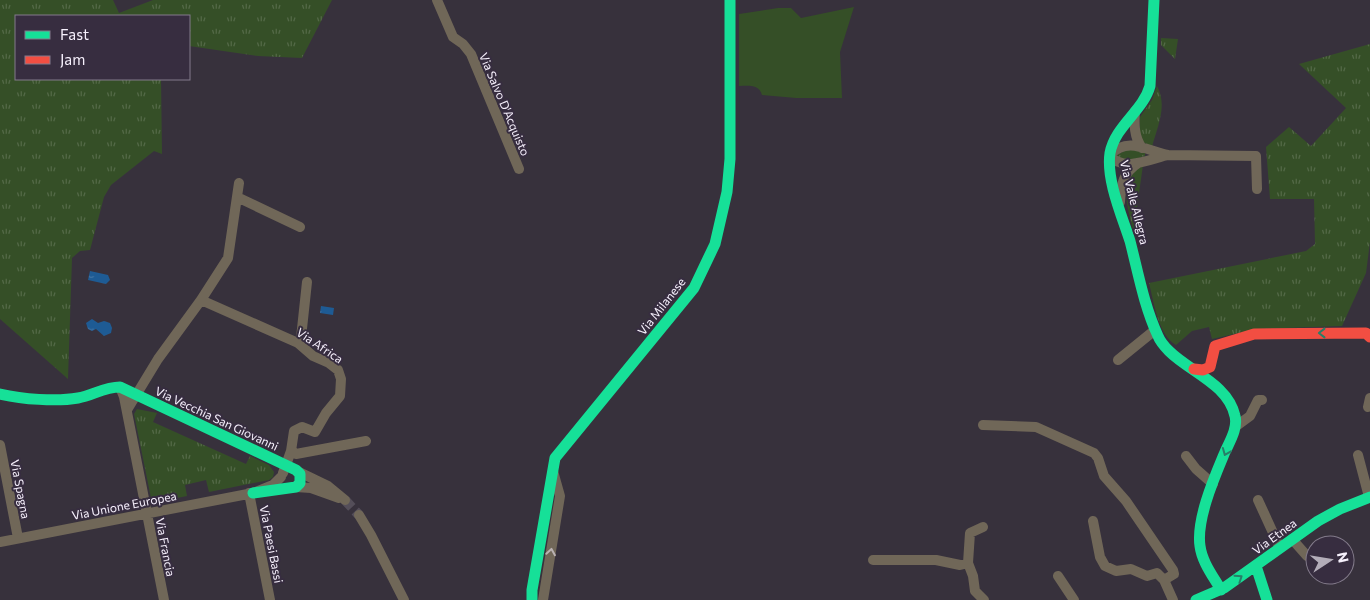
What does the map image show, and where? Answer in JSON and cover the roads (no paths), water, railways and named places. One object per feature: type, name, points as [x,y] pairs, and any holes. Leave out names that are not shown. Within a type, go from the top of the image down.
[{"type":"main road","name":"Via Milanese","points":[[531,597],[555,458],[694,288],[715,244],[727,192],[730,159],[730,0]]},
{"type":"main road","name":"Via Valle Allegra","points":[[1154,0],[1152,73],[1149,89],[1141,105],[1120,131],[1112,146],[1110,155],[1111,174],[1158,339],[1221,392]]},
{"type":"main road","points":[[1221,590],[1204,558],[1199,535],[1213,484],[1235,427],[1230,402],[1221,392],[1213,372],[1212,363],[1215,346],[1254,334],[1366,333],[1370,337]]},
{"type":"main road","points":[[1194,369],[1207,369],[1212,363]]},
{"type":"main road","points":[[0,394],[14,397],[77,399],[113,386],[120,387]]},
{"type":"main road","name":"Via Vecchia San Giovanni","points":[[120,387],[288,471]]},
{"type":"main road","points":[[251,493],[292,488],[301,480],[288,471]]},
{"type":"main road","name":"Via Etnea","points":[[1196,600],[1221,590],[1292,539],[1340,509],[1370,497]]},
{"type":"main road","points":[[1256,566],[1267,600]]},
{"type":"street","name":"Via Salvo D'Acquisto","points":[[437,0],[453,36],[472,54],[519,169]]},
{"type":"street","points":[[1135,111],[1135,131],[1142,148]]},
{"type":"street","points":[[1168,155],[1127,145],[1117,148],[1110,155],[1113,160],[1122,163],[1139,162],[1168,155],[1256,156],[1257,189]]},
{"type":"street","points":[[1120,208],[1124,177],[1139,162]]},
{"type":"street","points":[[127,410],[158,359],[201,300],[228,258],[239,184]]},
{"type":"street","points":[[237,197],[300,228]]},
{"type":"street","points":[[298,343],[307,282]]},
{"type":"street","name":"Via Africa","points":[[201,300],[298,343],[313,356],[335,367],[339,372],[341,379],[340,396],[326,413],[315,432],[302,427],[294,431],[291,451]]},
{"type":"street","points":[[1118,360],[1156,330]]},
{"type":"street","name":"Via Francia","points":[[120,387],[127,410],[164,600]]},
{"type":"street","points":[[1235,427],[1250,416],[1258,400],[1262,400]]},
{"type":"street","points":[[983,425],[1036,427],[1094,453],[1098,458],[1104,476],[1126,501],[1172,570],[1174,574],[1164,580]]},
{"type":"street","points":[[292,488],[282,483],[288,471],[291,451],[296,454],[366,441]]},
{"type":"street","name":"Via Spagna","points":[[0,445],[18,538]]},
{"type":"street","points":[[1358,455],[1370,497]]},
{"type":"street","points":[[1186,456],[1196,469],[1213,484]]},
{"type":"street","points":[[543,600],[560,496],[552,468]]},
{"type":"street","name":"Via Vecchia San Giovanni","points":[[288,471],[328,486],[344,500],[311,488],[292,488]]},
{"type":"street","name":"Via Unione Europea","points":[[0,542],[251,493],[273,484],[288,471]]},
{"type":"street","name":"Via Paesi Bassi","points":[[251,493],[270,600]]},
{"type":"street","points":[[1258,500],[1280,548]]},
{"type":"street","points":[[359,515],[404,600]]},
{"type":"street","points":[[1093,521],[1100,557],[1105,566],[1116,571],[1131,569],[1147,576],[1156,573],[1164,580],[1173,600]]},
{"type":"street","points":[[983,527],[970,533],[968,563],[973,576],[975,591],[984,600]]},
{"type":"street","points":[[1292,539],[1305,554]]},
{"type":"street","points":[[873,560],[936,560],[960,565],[968,563]]},
{"type":"street","points":[[1058,576],[1070,591],[1074,600]]},
{"type":"water","points":[[90,271],[108,275],[110,280],[106,284],[88,280]]},
{"type":"water","points":[[321,306],[334,308],[333,315],[320,313]]},
{"type":"water","points":[[92,319],[98,323],[104,321],[110,323],[111,333],[104,336],[96,329],[92,331],[88,329],[86,323]]},
{"type":"tunnel","points":[[345,500],[359,515]]}]
